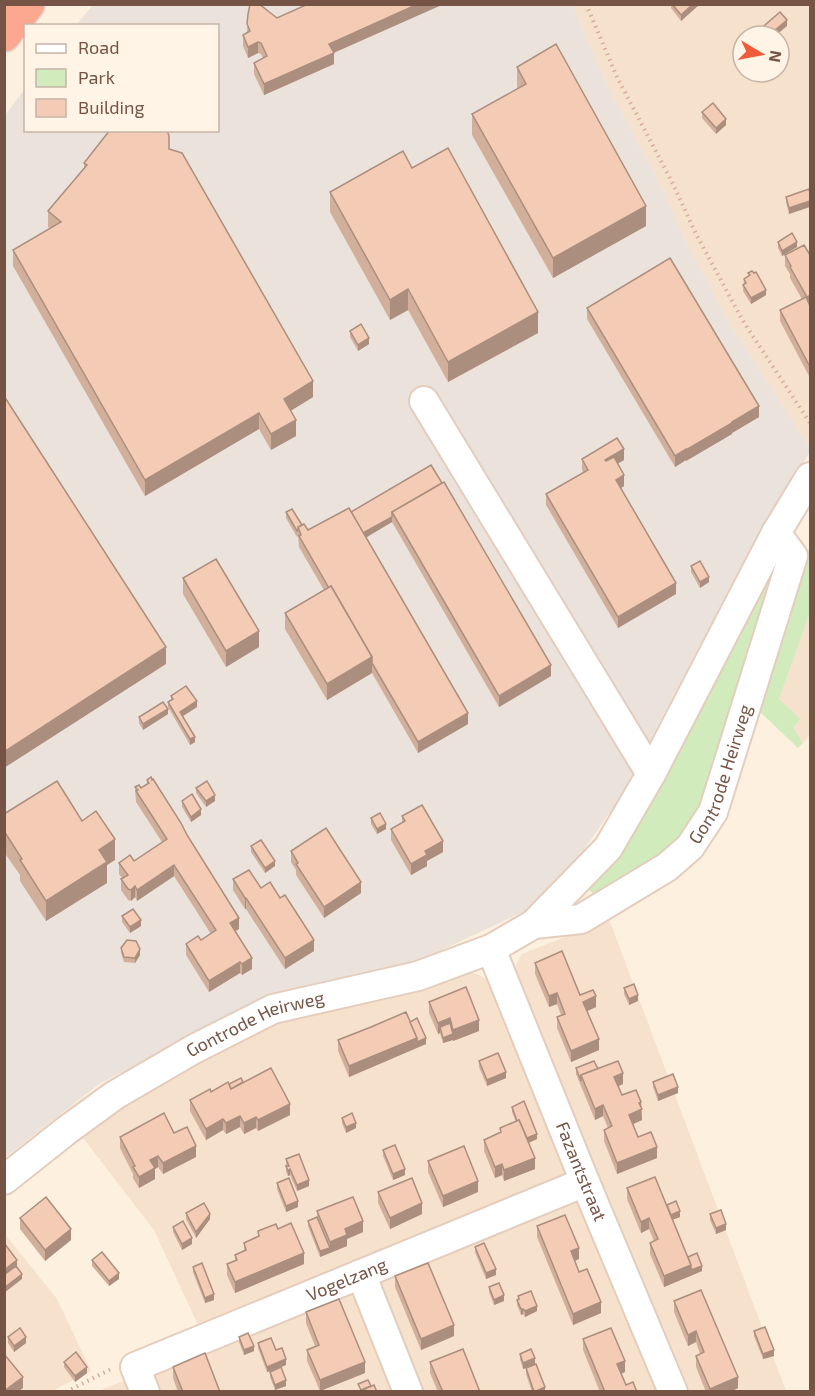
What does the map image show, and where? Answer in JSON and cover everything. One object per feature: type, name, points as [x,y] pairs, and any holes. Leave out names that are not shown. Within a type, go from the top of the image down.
[{"type":"highway","points":[[4,35],[28,4]]},
{"type":"street","points":[[424,401],[651,774]]},
{"type":"street","name":"Gontrode Heirweg","points":[[4,1180],[115,1095],[194,1049],[273,1009],[418,976],[491,949],[534,924],[608,848],[651,774],[776,533],[810,477]]},
{"type":"street","name":"Gontrode Heirweg","points":[[534,924],[581,919],[667,867],[690,847],[713,812],[793,556],[776,533]]},
{"type":"street","name":"Fazantstraat","points":[[491,949],[673,1392]]},
{"type":"street","name":"Vogelzang","points":[[140,1379],[361,1274],[585,1182]]},
{"type":"street","points":[[361,1274],[408,1392]]},
{"type":"path","points":[[586,4],[617,77],[737,311],[810,423]]},
{"type":"path","points":[[66,1392],[117,1367],[140,1379]]},
{"type":"shaded area","points":[[93,5],[573,5],[606,82],[663,189],[685,239],[732,327],[810,447],[810,452],[760,531],[619,799],[583,851],[527,910],[408,966],[267,998],[99,1084],[5,1158],[5,115],[24,90],[24,132],[219,132],[219,24],[77,24]]},
{"type":"shaded area","points":[[573,5],[810,5],[810,447],[732,327],[685,239],[663,189],[606,82]]},
{"type":"shaded area","points":[[810,613],[810,735],[803,743],[792,728],[779,699]]},
{"type":"shaded area","points":[[609,919],[786,1391],[690,1391],[512,972],[522,954]]},
{"type":"shaded area","points":[[461,971],[477,974],[493,983],[567,1171],[566,1177],[350,1268],[198,1325],[154,1230],[80,1134],[168,1078],[260,1029],[358,996]]},
{"type":"shaded area","points":[[577,1201],[657,1391],[96,1392]]},
{"type":"shaded area","points":[[4,1233],[57,1299],[91,1371],[52,1391],[5,1391]]},
{"type":"green space","points":[[810,545],[810,613],[779,699],[800,719],[793,728],[803,743],[798,748],[757,709]]},
{"type":"green space","points":[[766,577],[775,582],[703,810],[682,840],[597,898],[589,890],[636,823]]},
{"type":"building","points":[[250,4],[259,4],[277,18],[308,4],[418,4],[329,44],[334,53],[264,84],[254,63],[267,56],[261,43],[258,42],[248,47],[243,35],[250,31],[247,24]]},
{"type":"building","points":[[672,4],[693,4],[681,15]]},
{"type":"building","points":[[780,12],[787,20],[782,24],[766,24]]},
{"type":"building","points":[[556,44],[646,206],[553,258],[472,114],[526,84],[517,67]]},
{"type":"building","points":[[713,103],[726,119],[716,128],[702,112]]},
{"type":"building","points":[[108,132],[168,132],[169,149],[182,153],[313,381],[284,399],[296,420],[271,434],[259,413],[145,480],[13,250],[61,222],[48,211],[87,165],[84,163]]},
{"type":"building","points":[[448,148],[538,312],[448,362],[408,289],[390,300],[330,192],[403,151],[412,168]]},
{"type":"building","points":[[809,189],[810,201],[789,208],[786,197]]},
{"type":"building","points":[[792,233],[797,242],[782,251],[778,242]]},
{"type":"building","points":[[804,245],[810,255],[810,295],[807,297],[785,255]]},
{"type":"building","points":[[670,258],[759,406],[675,456],[587,308]]},
{"type":"building","points":[[752,271],[756,272],[766,290],[751,298],[743,285],[746,283],[744,279]]},
{"type":"building","points":[[806,297],[810,306],[809,365],[780,310]]},
{"type":"building","points":[[361,324],[369,338],[358,345],[350,331]]},
{"type":"building","points":[[4,396],[166,647],[4,752]]},
{"type":"building","points":[[617,438],[624,449],[605,460],[614,457],[624,475],[616,480],[676,583],[618,617],[546,494],[588,470],[582,459]]},
{"type":"building","points":[[431,465],[442,483],[392,512],[392,517],[363,533],[351,512]]},
{"type":"building","points":[[444,482],[551,665],[499,696],[392,512]]},
{"type":"building","points":[[349,508],[468,713],[418,742],[331,586],[329,588],[299,536],[301,535],[298,527],[304,524],[308,530]]},
{"type":"building","points":[[292,509],[302,525],[297,531],[286,512]]},
{"type":"building","points":[[216,559],[259,631],[226,651],[183,578]]},
{"type":"building","points":[[700,561],[709,577],[700,582],[691,566]]},
{"type":"building","points":[[331,586],[372,657],[327,684],[285,613]]},
{"type":"building","points":[[186,686],[197,701],[180,712],[195,737],[190,739],[168,702],[173,699],[171,696]]},
{"type":"building","points":[[163,702],[168,709],[143,724],[139,717]]},
{"type":"building","points":[[151,777],[239,918],[230,923],[252,958],[242,964],[240,962],[209,981],[186,944],[198,936],[201,940],[216,930],[174,865],[137,890],[135,886],[131,890],[128,889],[121,879],[128,875],[119,863],[130,855],[134,861],[167,839],[136,791],[138,790],[135,787],[139,785],[141,788],[149,783],[147,780]]},
{"type":"building","points":[[57,781],[82,821],[96,811],[115,839],[99,850],[107,862],[46,901],[4,831],[4,814]]},
{"type":"building","points":[[207,781],[215,795],[206,801],[196,788]]},
{"type":"building","points":[[192,794],[201,809],[191,817],[182,801]]},
{"type":"building","points":[[422,805],[443,841],[425,851],[427,855],[411,864],[391,829],[405,821],[402,816]]},
{"type":"building","points":[[380,813],[386,824],[377,829],[371,818]]},
{"type":"building","points":[[326,828],[361,882],[324,907],[296,864],[298,863],[291,851]]},
{"type":"building","points":[[261,840],[275,861],[265,868],[251,846]]},
{"type":"building","points":[[249,870],[261,888],[270,882],[280,898],[285,895],[314,940],[285,958],[233,879]]},
{"type":"building","points":[[133,909],[141,920],[130,927],[122,916]]},
{"type":"building","points":[[127,940],[136,941],[140,949],[135,958],[124,957],[121,948]]},
{"type":"building","points":[[562,951],[580,995],[593,990],[596,996],[583,1002],[599,1039],[571,1051],[557,1017],[565,1014],[557,993],[549,996],[535,963]]},
{"type":"building","points":[[634,984],[638,995],[629,999],[624,988]]},
{"type":"building","points":[[466,987],[479,1020],[453,1030],[450,1018],[438,1023],[429,1002]]},
{"type":"building","points":[[406,1012],[417,1038],[349,1066],[338,1040]]},
{"type":"building","points":[[417,1018],[426,1038],[417,1042],[410,1022]]},
{"type":"building","points":[[450,1023],[453,1034],[443,1038],[440,1027]]},
{"type":"building","points":[[498,1053],[506,1072],[487,1080],[479,1061]]},
{"type":"building","points":[[594,1061],[598,1069],[581,1075],[581,1081],[576,1068]]},
{"type":"building","points":[[618,1061],[623,1073],[614,1077],[622,1095],[636,1090],[641,1102],[639,1103],[642,1109],[629,1115],[638,1137],[651,1132],[657,1147],[617,1163],[604,1130],[612,1126],[603,1105],[595,1109],[581,1075]]},
{"type":"building","points":[[271,1068],[290,1104],[258,1120],[256,1117],[244,1123],[240,1116],[226,1123],[223,1119],[206,1129],[190,1100],[228,1082],[231,1089]]},
{"type":"building","points":[[673,1074],[678,1087],[658,1095],[653,1082]]},
{"type":"building","points":[[241,1078],[243,1082],[231,1089],[229,1084]]},
{"type":"building","points":[[524,1101],[537,1134],[527,1138],[512,1107]]},
{"type":"building","points":[[164,1113],[174,1133],[187,1127],[196,1146],[163,1163],[158,1156],[150,1160],[155,1168],[139,1177],[120,1137]]},
{"type":"building","points":[[352,1113],[356,1123],[346,1127],[342,1118]]},
{"type":"building","points":[[519,1120],[535,1158],[504,1170],[502,1164],[495,1167],[484,1140],[501,1132],[500,1128]]},
{"type":"building","points":[[395,1145],[405,1169],[393,1174],[383,1150]]},
{"type":"building","points":[[464,1146],[478,1181],[443,1196],[428,1161]]},
{"type":"building","points":[[299,1154],[309,1180],[297,1185],[290,1169],[288,1171],[286,1166],[289,1166],[286,1159]]},
{"type":"building","points":[[655,1177],[691,1265],[664,1276],[650,1243],[658,1239],[649,1218],[641,1222],[627,1188]]},
{"type":"building","points":[[289,1178],[298,1201],[286,1206],[277,1183]]},
{"type":"building","points":[[412,1178],[422,1203],[390,1218],[378,1192]]},
{"type":"building","points":[[46,1197],[71,1229],[45,1250],[20,1218]]},
{"type":"building","points":[[353,1197],[363,1221],[345,1229],[347,1235],[330,1242],[317,1211]]},
{"type":"building","points":[[676,1201],[680,1211],[671,1215],[667,1205]]},
{"type":"building","points":[[204,1203],[210,1214],[196,1232],[186,1213]]},
{"type":"building","points":[[721,1210],[726,1224],[716,1228],[710,1214]]},
{"type":"building","points":[[565,1215],[579,1248],[571,1251],[579,1272],[587,1269],[601,1302],[573,1314],[537,1226]]},
{"type":"building","points":[[317,1217],[330,1248],[320,1251],[308,1221]]},
{"type":"building","points":[[183,1221],[192,1238],[182,1244],[173,1227]]},
{"type":"building","points":[[291,1223],[304,1253],[235,1282],[227,1264],[237,1260],[235,1255],[246,1250],[244,1243],[259,1236],[258,1231],[276,1224],[278,1229]]},
{"type":"building","points":[[4,1243],[17,1260],[4,1270]]},
{"type":"building","points":[[484,1243],[496,1269],[486,1273],[475,1247]]},
{"type":"building","points":[[102,1252],[119,1273],[109,1281],[92,1260]]},
{"type":"building","points":[[697,1253],[702,1266],[691,1270],[688,1257]]},
{"type":"building","points":[[202,1263],[214,1294],[205,1298],[193,1267]]},
{"type":"building","points":[[428,1263],[454,1325],[421,1339],[395,1276]]},
{"type":"building","points":[[16,1266],[22,1274],[4,1288],[4,1275]]},
{"type":"building","points":[[499,1283],[504,1295],[494,1300],[489,1287]]},
{"type":"building","points":[[701,1290],[738,1377],[710,1389],[696,1356],[704,1352],[696,1331],[688,1335],[674,1301]]},
{"type":"building","points":[[531,1291],[537,1306],[525,1311],[521,1309],[517,1300],[518,1296]]},
{"type":"building","points":[[339,1299],[365,1362],[320,1380],[307,1350],[319,1345],[306,1312]]},
{"type":"building","points":[[765,1327],[774,1350],[763,1354],[754,1331]]},
{"type":"building","points":[[20,1328],[26,1337],[14,1346],[8,1337]]},
{"type":"building","points":[[611,1328],[625,1361],[617,1364],[626,1385],[633,1382],[637,1392],[605,1392],[583,1339]]},
{"type":"building","points":[[248,1333],[254,1346],[244,1350],[239,1337]]},
{"type":"building","points":[[271,1338],[276,1350],[282,1348],[286,1359],[267,1367],[258,1343]]},
{"type":"building","points":[[463,1349],[480,1392],[443,1392],[430,1362]]},
{"type":"building","points":[[531,1349],[535,1358],[523,1363],[520,1354]]},
{"type":"building","points":[[76,1352],[87,1367],[75,1376],[64,1362]]},
{"type":"building","points":[[205,1353],[220,1392],[183,1392],[173,1367]]},
{"type":"building","points":[[4,1354],[23,1377],[4,1391]]},
{"type":"building","points":[[536,1364],[545,1387],[534,1392],[526,1368]]},
{"type":"building","points":[[281,1367],[286,1380],[275,1385],[270,1372]]},
{"type":"building","points":[[368,1380],[371,1386],[361,1390],[358,1384]]},
{"type":"building","points":[[374,1385],[377,1392],[358,1392]]}]
